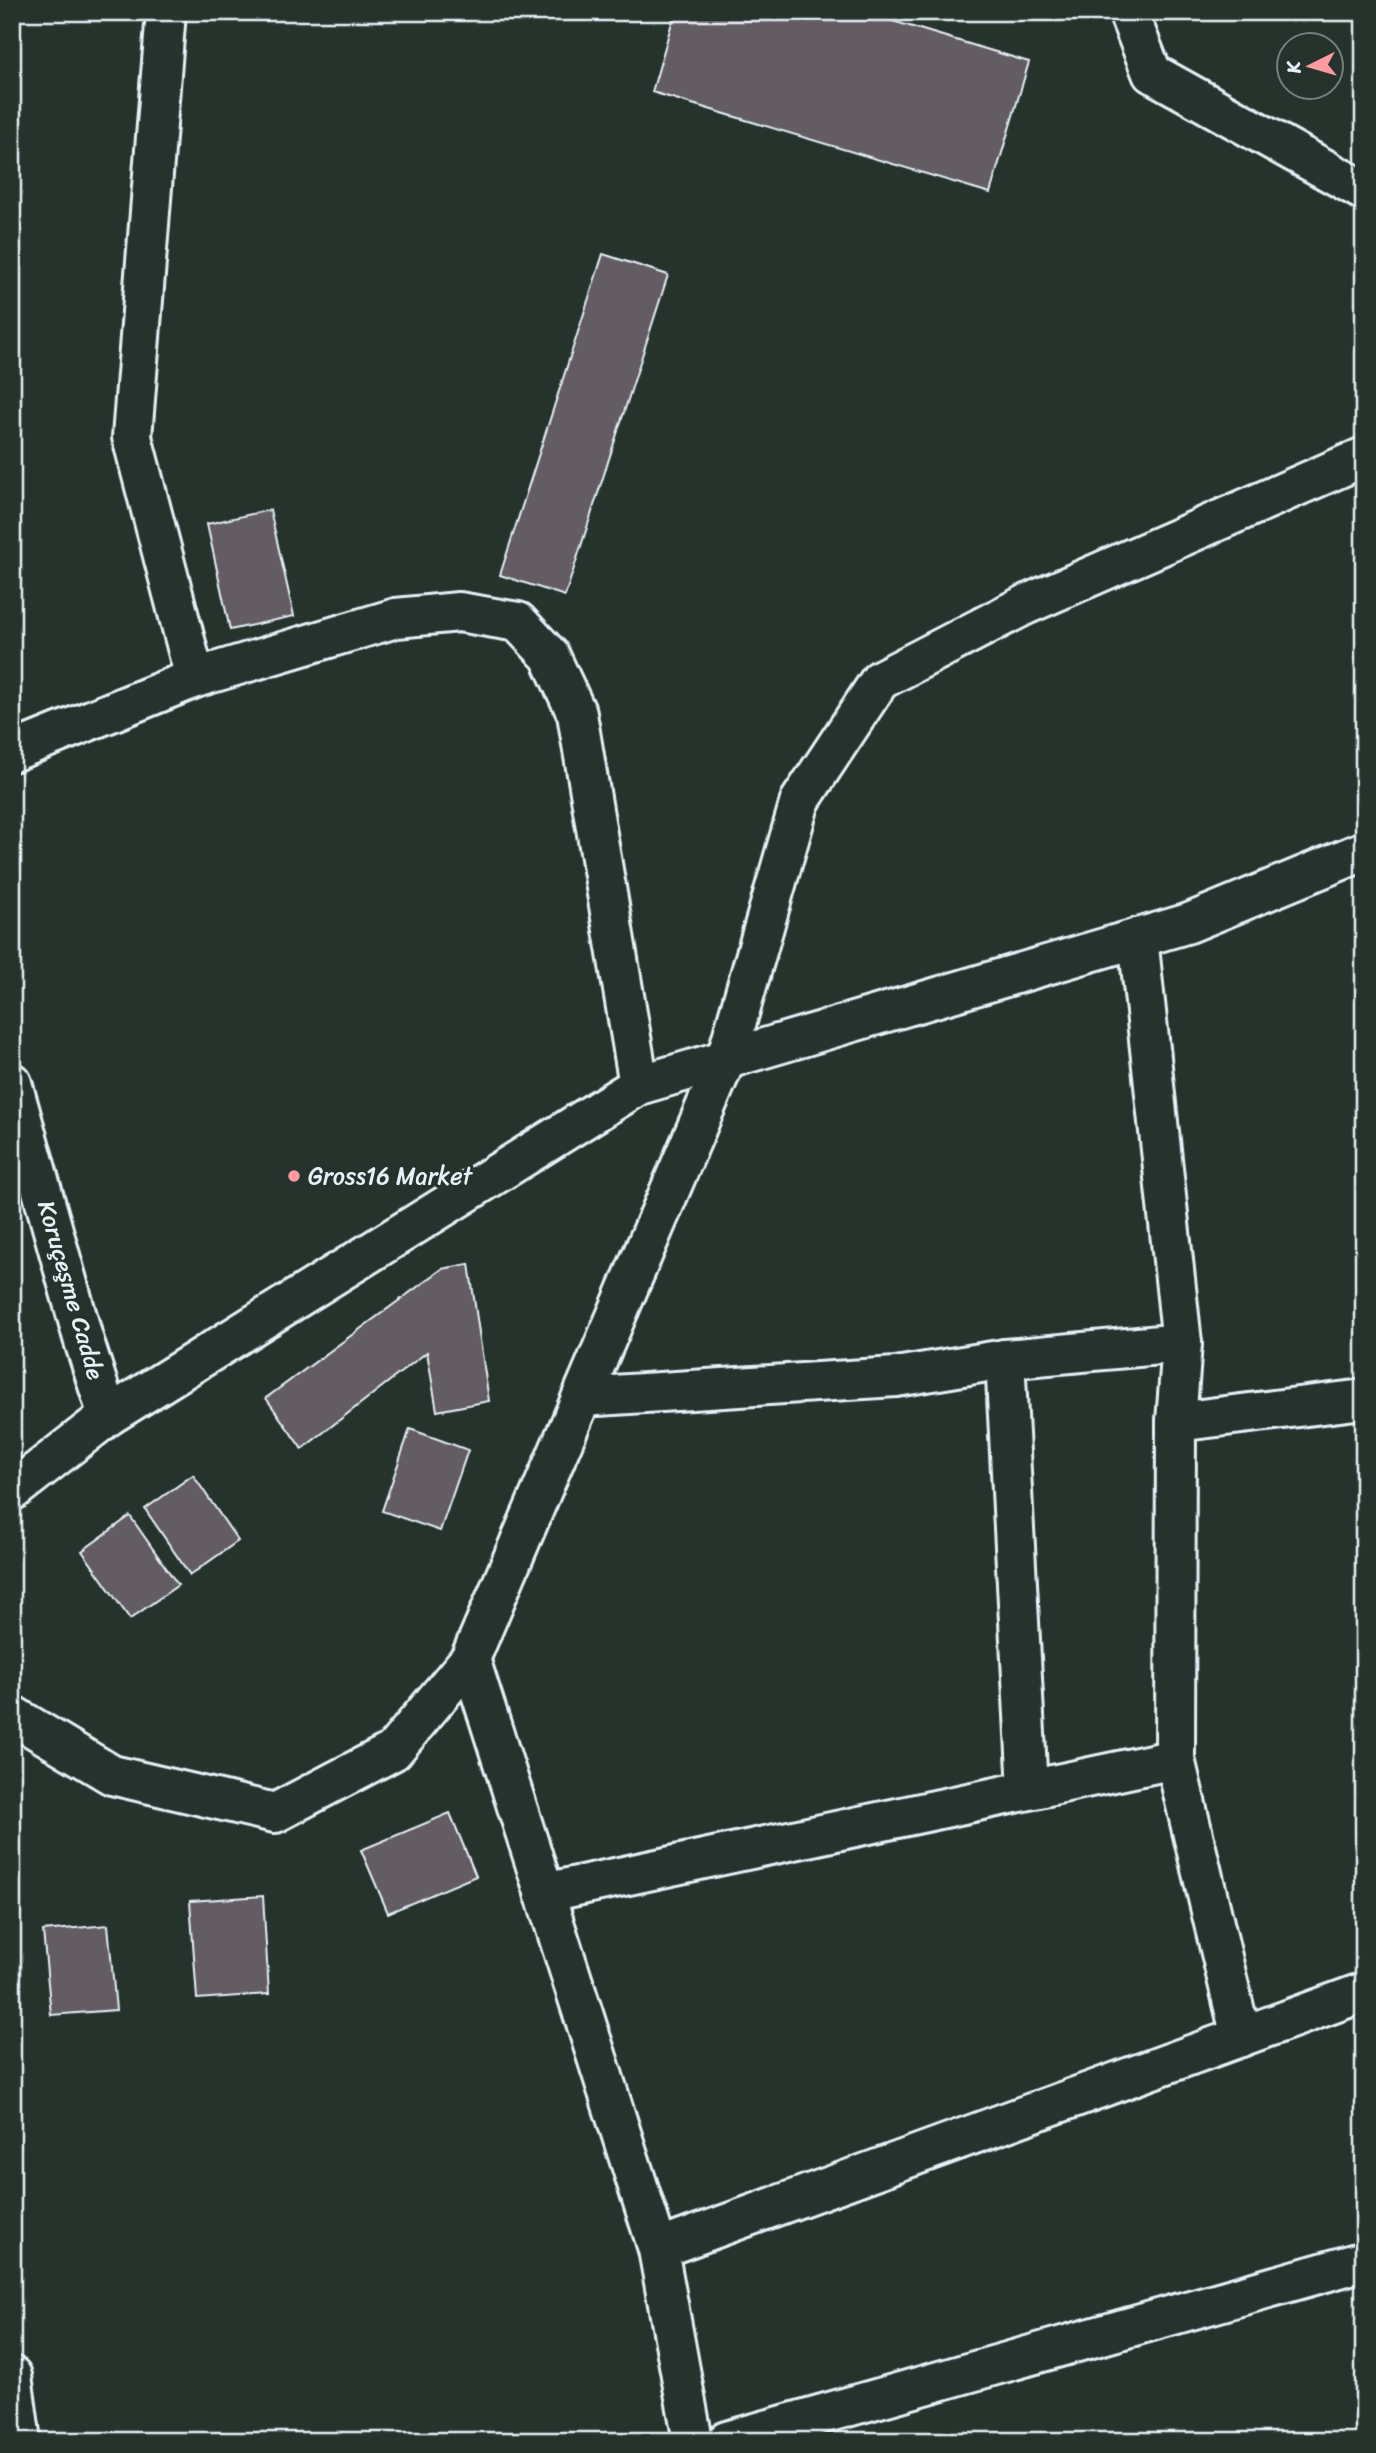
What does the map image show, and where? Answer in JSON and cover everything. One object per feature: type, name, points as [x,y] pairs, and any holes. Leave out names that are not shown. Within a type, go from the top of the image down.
[{"type":"street","points":[[166,12],[131,437],[195,678]]},
{"type":"street","points":[[1128,12],[1152,73],[1364,191]]},
{"type":"street","points":[[12,1715],[112,1775],[275,1813],[393,1751],[470,1659],[726,1059],[800,801],[880,680],[1025,605],[1364,457]]},
{"type":"street","points":[[12,752],[195,678],[396,618],[459,612],[518,622],[550,656],[577,714],[639,1085]]},
{"type":"street","points":[[12,1491],[108,1416],[639,1085],[1189,923],[1364,851]]},
{"type":"street","points":[[1138,938],[1182,1343],[1176,1422],[1175,1759],[1241,2037]]},
{"type":"street","name":"Koruçeşme Cadde","points":[[12,1083],[83,1338],[108,1416]]},
{"type":"street","points":[[582,1396],[896,1377],[1005,1359],[1182,1343]]},
{"type":"street","points":[[1005,1359],[1028,1790]]},
{"type":"street","points":[[1176,1422],[1364,1399]]},
{"type":"street","points":[[470,1659],[658,2249],[693,2441]]},
{"type":"street","points":[[544,1893],[1175,1759]]},
{"type":"street","points":[[658,2249],[1364,1992]]},
{"type":"street","points":[[727,2441],[1364,2261]]},
{"type":"street","points":[[12,2376],[21,2441]]},
{"type":"building","points":[[675,12],[863,12],[1029,62],[990,193],[652,92]]},
{"type":"building","points":[[603,254],[668,275],[565,596],[500,575]]},
{"type":"building","points":[[270,510],[294,616],[230,630],[207,524]]},
{"type":"building","points":[[469,1264],[489,1401],[437,1411],[427,1352],[302,1449],[266,1398],[442,1269]]},
{"type":"building","points":[[410,1429],[468,1450],[440,1531],[382,1511]]},
{"type":"building","points":[[193,1475],[238,1541],[190,1575],[145,1509]]},
{"type":"building","points":[[130,1516],[178,1585],[130,1619],[82,1551]]},
{"type":"building","points":[[450,1813],[476,1876],[388,1913],[361,1850]]},
{"type":"building","points":[[263,1896],[269,1994],[197,1999],[190,1901]]},
{"type":"building","points":[[108,1925],[116,2010],[51,2015],[43,1931]]},
{"type":"place","name":"Gross16 Market","points":[[294,1176]]}]
